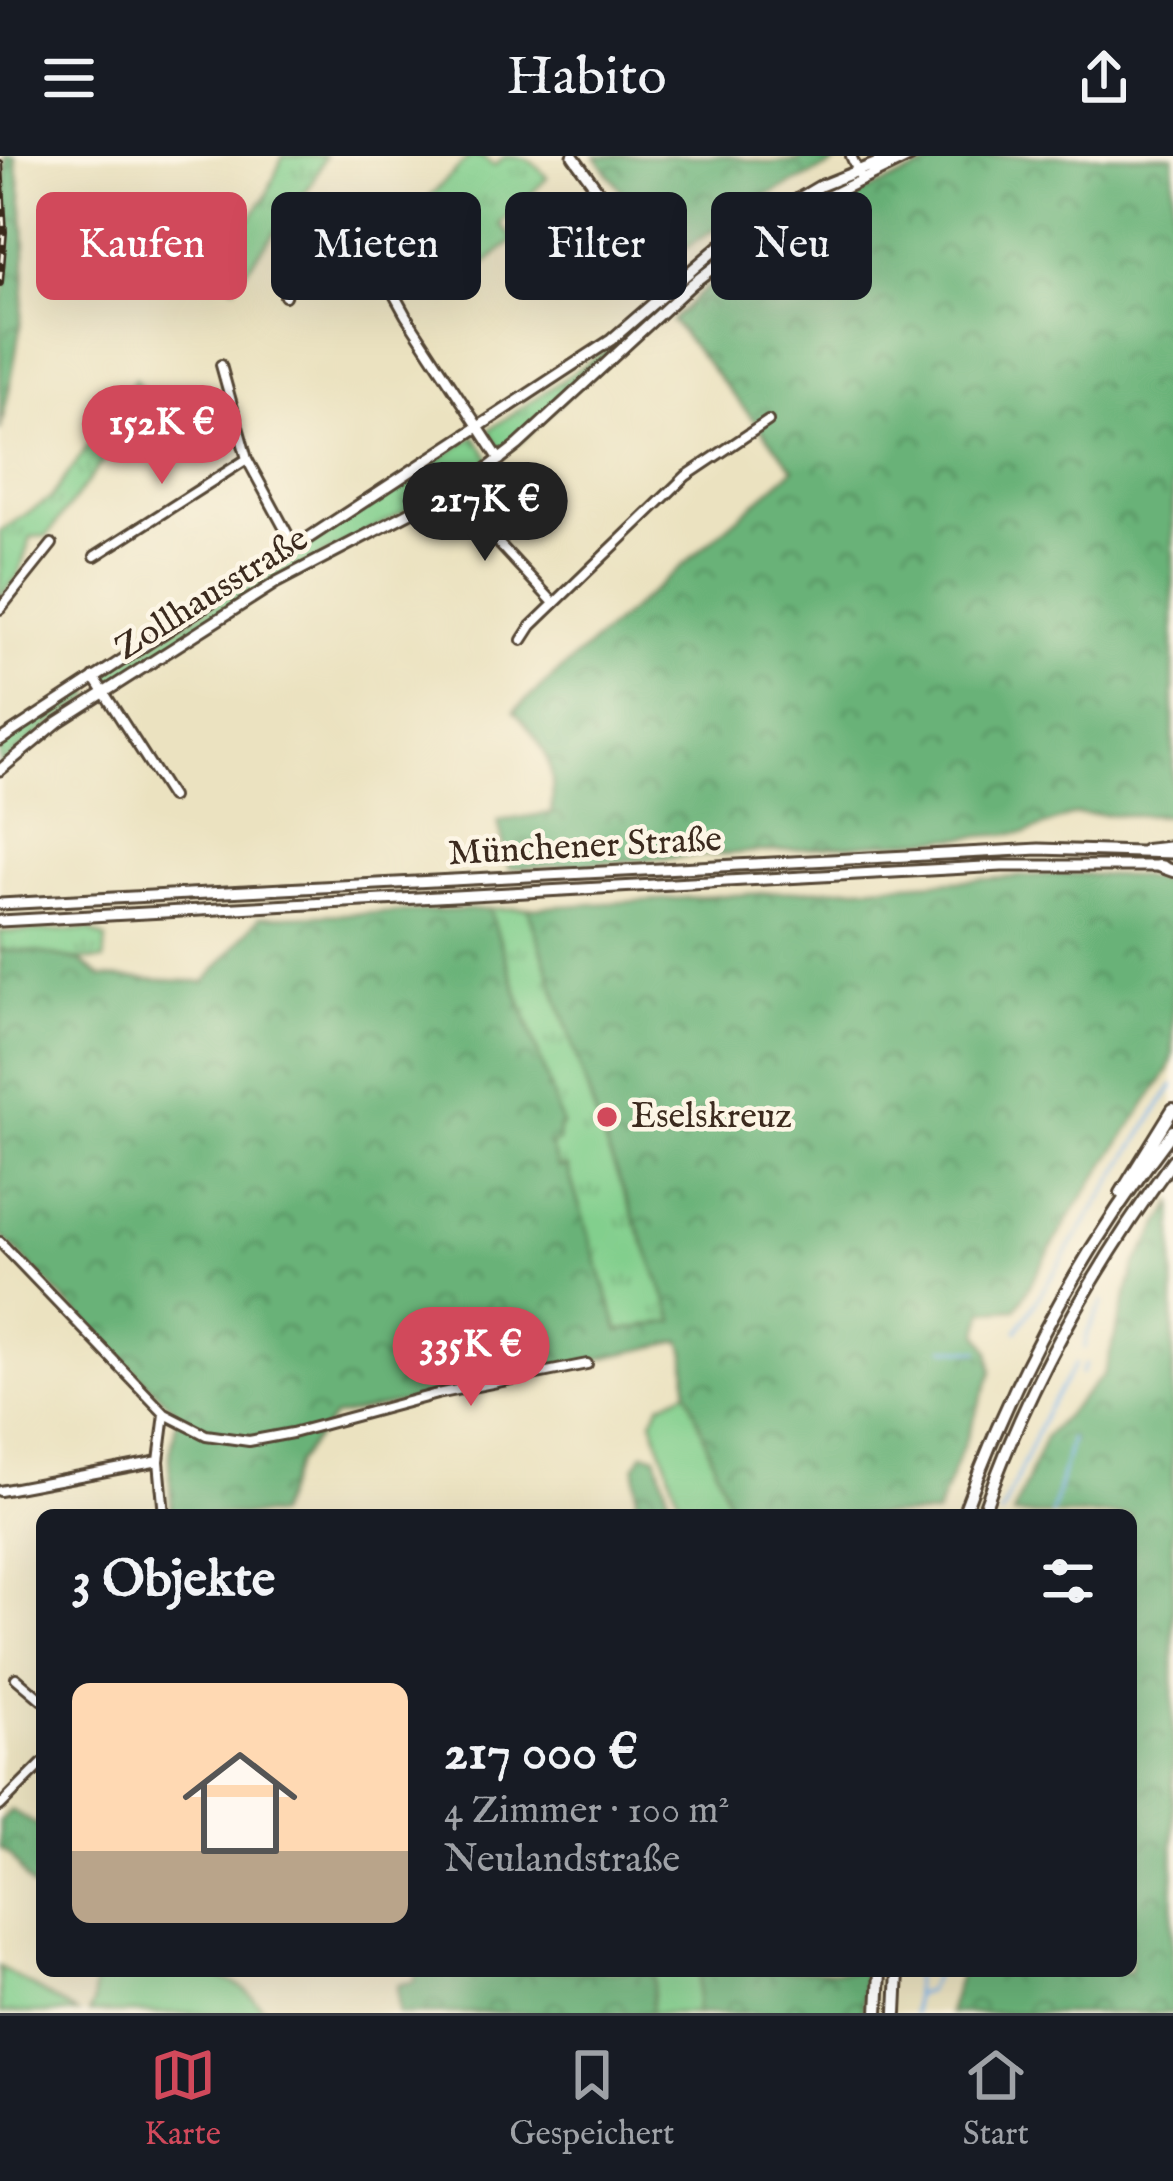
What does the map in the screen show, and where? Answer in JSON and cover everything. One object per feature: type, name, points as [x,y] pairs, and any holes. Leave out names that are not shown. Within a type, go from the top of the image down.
[{"type":"highway","points":[[1146,850],[1173,850]]},
{"type":"highway","points":[[966,1509],[1035,1347],[1130,1174],[1173,1109]]},
{"type":"highway","points":[[1102,1231],[1173,1131]]},
{"type":"highway","points":[[984,1509],[1053,1352],[1115,1243],[1173,1160]]},
{"type":"highway","points":[[878,2013],[880,1977]]},
{"type":"highway","points":[[896,2013],[898,1977]]},
{"type":"main road","points":[[573,156],[601,192]]},
{"type":"main road","points":[[859,174],[895,156]]},
{"type":"main road","points":[[859,174],[911,156]]},
{"type":"main road","name":"Zollhausstraße","points":[[687,272],[740,232],[859,174]]},
{"type":"main road","name":"Zollhausstraße","points":[[687,290],[776,224],[859,174]]},
{"type":"main road","name":"Zollhausstraße","points":[[0,770],[31,742],[104,692],[300,568],[452,493],[500,460],[660,300]]},
{"type":"main road","name":"Zollhausstraße","points":[[0,740],[294,546],[631,333],[674,300]]},
{"type":"main road","name":"Münchener Straße","points":[[0,904],[1039,849],[1146,850]]},
{"type":"main road","name":"Münchener Straße","points":[[0,921],[1018,865],[1168,868]]},
{"type":"street","points":[[850,156],[859,174]]},
{"type":"street","points":[[399,300],[500,460]]},
{"type":"street","points":[[221,365],[247,458],[294,546]]},
{"type":"street","points":[[522,640],[686,476],[768,421]]},
{"type":"street","points":[[95,556],[247,458]]},
{"type":"street","points":[[452,493],[554,603]]},
{"type":"street","points":[[0,609],[52,544]]},
{"type":"street","points":[[94,677],[171,797]]},
{"type":"street","points":[[0,1242],[165,1414],[206,1435],[249,1441],[437,1394],[586,1364]]},
{"type":"street","points":[[163,1509],[159,1461],[165,1414]]},
{"type":"street","points":[[0,1491],[159,1461]]},
{"type":"street","points":[[16,1678],[36,1695]]},
{"type":"street","points":[[0,1806],[36,1769]]},
{"type":"green space","points":[[5,156],[15,156],[25,261],[20,327],[0,431],[0,311],[8,265]]},
{"type":"green space","points":[[283,156],[325,156],[305,192],[271,192],[271,237],[247,269],[247,223],[266,197]]},
{"type":"green space","points":[[470,156],[480,156],[494,166],[505,156],[525,158],[547,178],[533,192],[505,192],[505,219],[500,224],[505,230],[505,248],[481,268],[481,192],[434,192]]},
{"type":"green space","points":[[595,156],[725,156],[769,163],[800,160],[801,156],[839,158],[774,192],[711,192],[711,231],[687,248],[687,192],[622,192]]},
{"type":"green space","points":[[951,156],[1173,156],[1173,816],[1075,814],[1026,833],[509,869],[498,821],[551,813],[553,796],[546,757],[514,711],[794,469],[672,321],[711,285],[711,300],[872,300],[872,192],[865,192]]},
{"type":"green space","points":[[626,337],[520,442],[502,452],[489,430]]},
{"type":"green space","points":[[135,379],[149,400],[47,536],[31,537],[18,576],[0,598],[0,531],[51,498]]},
{"type":"green space","points":[[475,436],[493,464],[314,560],[108,686],[107,673]]},
{"type":"green space","points":[[91,690],[91,697],[0,766],[0,746],[80,692]]},
{"type":"green space","points":[[1063,874],[1136,876],[1173,883],[1173,1054],[1169,1070],[1067,1221],[1016,1309],[984,1311],[979,1333],[989,1350],[992,1372],[938,1509],[731,1509],[687,1391],[681,1341],[333,1417],[297,1462],[278,1509],[172,1509],[169,1459],[178,1414],[0,1235],[0,950],[80,961],[101,977],[205,982],[260,917],[489,909],[562,1125],[558,1142],[550,1145],[558,1168],[567,1167],[619,1331],[675,1321],[605,1144],[528,908]]},
{"type":"green space","points":[[528,908],[605,1144],[676,1321],[618,1331],[567,1167],[558,1168],[550,1145],[562,1124],[489,909]]},
{"type":"green space","points":[[90,930],[106,939],[104,960],[0,950],[0,932]]},
{"type":"green space","points":[[1173,1203],[1173,2013],[948,2013],[959,1977],[1137,1977],[1137,1509],[1015,1509],[1045,1437],[1104,1374],[1135,1266]]},
{"type":"green space","points":[[687,1391],[731,1509],[682,1509],[652,1420],[661,1404]]},
{"type":"green space","points":[[643,1453],[656,1455],[672,1509],[629,1509],[637,1500],[635,1467]]},
{"type":"green space","points":[[11,1810],[36,1825],[36,1889],[0,1848],[0,1821]]},
{"type":"green space","points":[[0,1967],[77,2013],[0,2013]]},
{"type":"green space","points":[[94,1977],[217,1977],[250,1995],[265,2013],[88,2013],[94,2002]]},
{"type":"green space","points":[[415,1977],[654,1977],[651,2013],[399,2013],[397,1985]]},
{"type":"green space","points":[[654,1977],[699,1977],[696,2013],[651,2013]]},
{"type":"green space","points":[[699,1977],[864,1977],[863,2013],[696,2013]]},
{"type":"waterway","points":[[1017,1331],[1173,1085]]},
{"type":"waterway","points":[[1085,1348],[1103,1302]]},
{"type":"waterway","points":[[944,1348],[979,1351]]},
{"type":"waterway","points":[[1004,1509],[1046,1412],[1076,1364]]},
{"type":"waterway","points":[[1081,1374],[1086,1364]]},
{"type":"waterway","points":[[1054,1509],[1071,1439]]},
{"type":"waterway","points":[[914,1993],[915,1977]]},
{"type":"waterway","points":[[913,2013],[914,1995],[927,1991],[934,1977]]},
{"type":"railway","points":[[0,163],[4,232],[0,283]]},
{"type":"place","name":"Eselskreuz","points":[[607,1117]]}]
